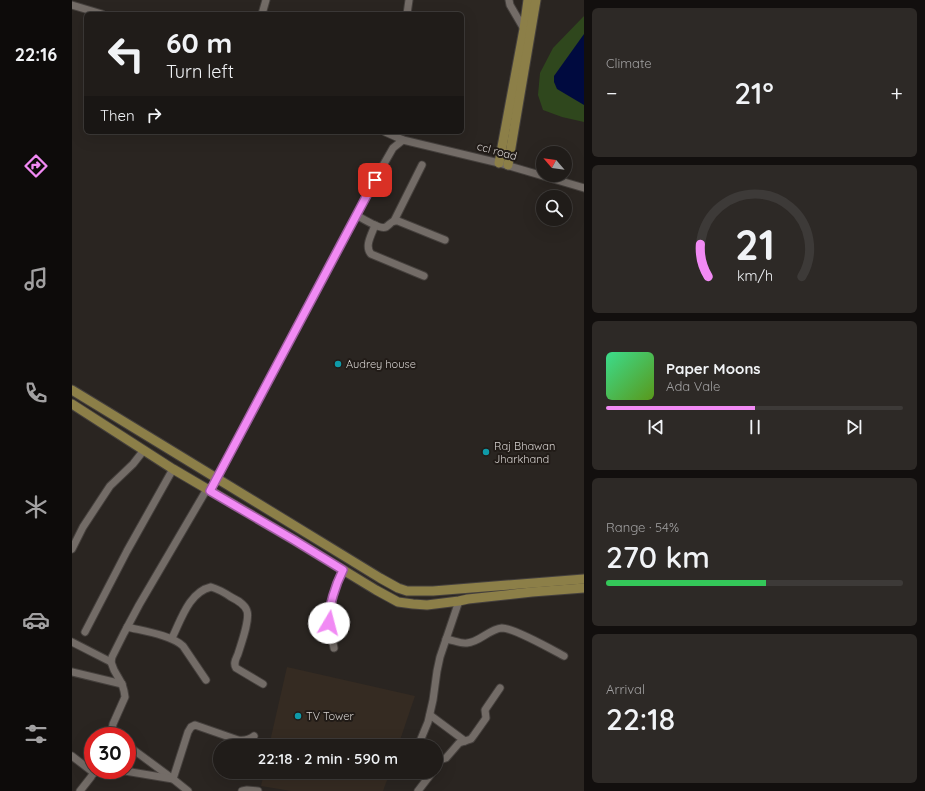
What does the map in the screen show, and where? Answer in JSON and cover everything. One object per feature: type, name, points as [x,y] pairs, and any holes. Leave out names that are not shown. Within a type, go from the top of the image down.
[{"type":"main road","points":[[503,164],[528,0]]},
{"type":"main road","points":[[503,164],[536,0]]},
{"type":"main road","points":[[72,390],[398,588],[407,591],[433,591],[584,579]]},
{"type":"main road","points":[[72,404],[173,469],[398,602],[427,604],[524,592],[584,588]]},
{"type":"street","points":[[263,12],[266,0]]},
{"type":"street","points":[[407,12],[409,0]]},
{"type":"street","points":[[508,0],[524,29]]},
{"type":"street","points":[[72,5],[95,12]]},
{"type":"street","points":[[113,727],[125,697],[122,684],[111,662],[112,657],[156,575],[216,478],[399,136]]},
{"type":"street","name":"ccl road","points":[[399,136],[584,188]]},
{"type":"street","points":[[356,215],[384,228],[394,221],[422,165]]},
{"type":"street","points":[[394,221],[398,221],[445,240]]},
{"type":"street","points":[[375,225],[368,246],[368,251],[371,254],[424,276]]},
{"type":"street","points":[[72,550],[83,527],[110,486],[133,464],[144,450]]},
{"type":"street","points":[[85,632],[127,551],[173,469]]},
{"type":"street","points":[[334,648],[328,619],[336,585],[343,570]]},
{"type":"street","points":[[574,580],[584,588]]},
{"type":"street","points":[[172,638],[195,596],[211,587],[223,592],[242,604],[248,613],[243,640],[234,665],[236,668],[263,684]]},
{"type":"street","points":[[421,739],[430,715],[437,670],[458,601]]},
{"type":"street","points":[[127,627],[172,638],[183,646],[206,680]]},
{"type":"street","points":[[446,639],[469,643],[503,628],[518,633],[564,656]]},
{"type":"street","points":[[72,642],[111,662]]},
{"type":"street","points":[[72,672],[122,684]]},
{"type":"street","points":[[443,759],[446,758],[459,743],[471,739],[474,736],[485,721],[486,707],[500,688]]},
{"type":"street","points":[[430,715],[465,741]]},
{"type":"street","points":[[173,779],[191,727],[202,727],[244,741],[254,736]]},
{"type":"street","points":[[136,751],[188,791]]},
{"type":"street","points":[[72,756],[84,764]]},
{"type":"street","points":[[136,773],[173,779]]},
{"type":"street","points":[[80,791],[89,779]]},
{"type":"street","points":[[418,791],[427,779]]},
{"type":"street","points":[[242,791],[258,791]]},
{"type":"shaded area","points":[[584,34],[584,105],[557,89],[554,82],[554,76]]},
{"type":"shaded area","points":[[287,667],[415,696],[400,739],[271,739]]},
{"type":"shaded area","points":[[262,779],[387,779],[383,791],[291,791],[261,786]]},
{"type":"green space","points":[[584,16],[584,122],[562,117],[543,110],[538,95],[540,73],[553,48]]},
{"type":"place","name":"Audrey house","points":[[338,364]]},
{"type":"place","name":"Raj Bhawan Jharkhand","points":[[486,452]]},
{"type":"place","name":"TV Tower","points":[[298,716]]},
{"type":"route","points":[[329,623],[328,619],[336,585],[343,570],[210,491],[375,180]]}]
